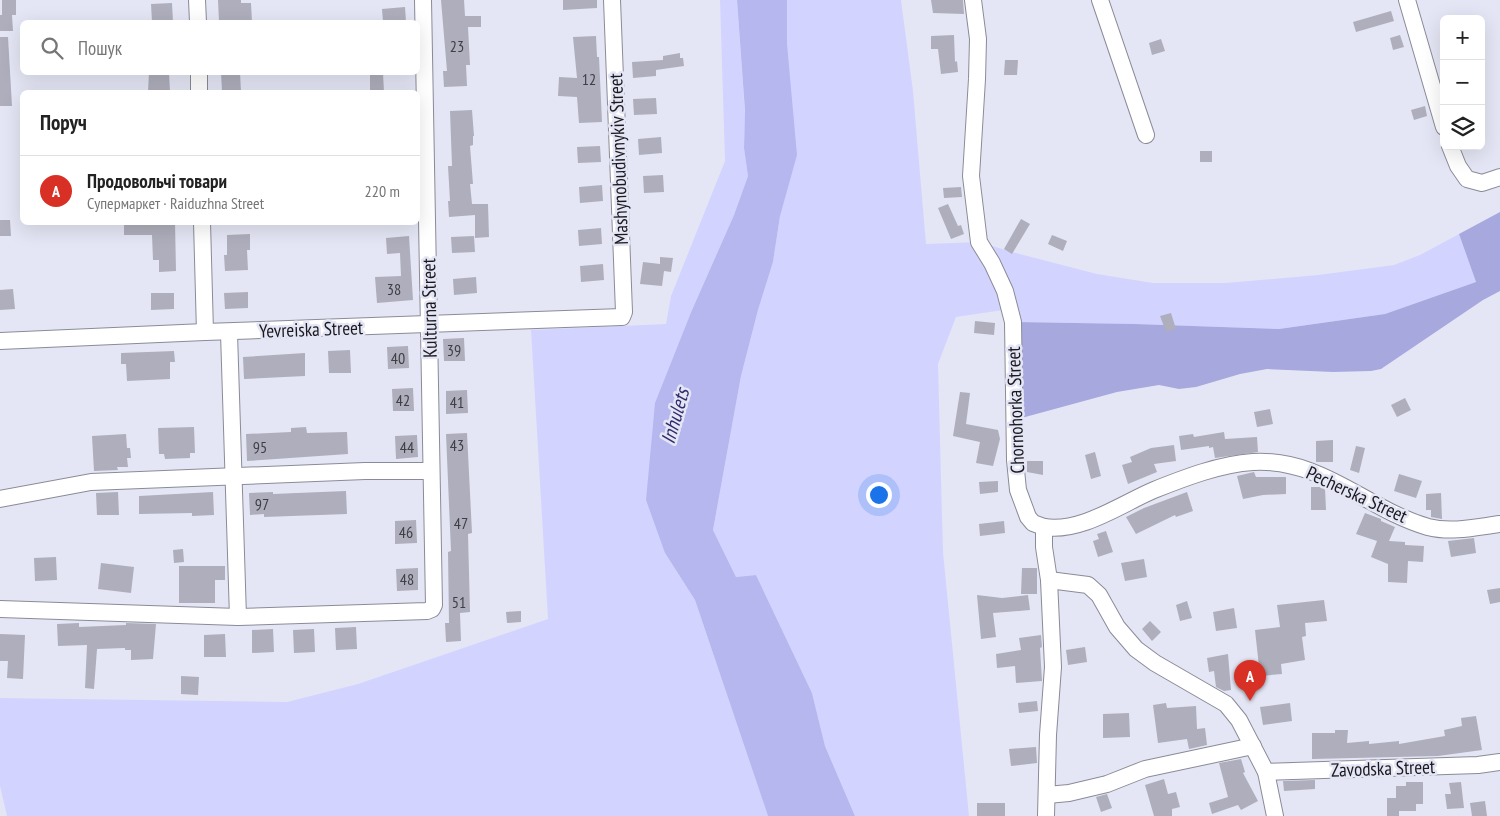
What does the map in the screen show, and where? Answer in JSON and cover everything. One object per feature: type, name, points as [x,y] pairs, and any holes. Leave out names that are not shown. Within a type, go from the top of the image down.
[{"type":"street","points":[[197,0],[198,20]]},
{"type":"street","name":"Kulturna Street","points":[[238,617],[427,611],[432,609],[434,605],[423,0]]},
{"type":"street","name":"Mashynobudivnykiv Street","points":[[612,0],[624,312],[622,317]]},
{"type":"street","name":"Chornohorka Street","points":[[973,0],[978,39],[971,176],[979,242],[1006,291],[1013,322],[1014,460],[1018,490],[1028,517],[1033,523],[1044,527]]},
{"type":"street","points":[[1100,0],[1146,135]]},
{"type":"street","points":[[1407,0],[1440,113]]},
{"type":"street","points":[[199,75],[199,90]]},
{"type":"street","points":[[1452,150],[1458,166],[1467,179],[1482,183],[1500,177]]},
{"type":"street","points":[[202,225],[205,332]]},
{"type":"street","name":"Yevreiska Street","points":[[0,342],[205,332],[622,317]]},
{"type":"street","points":[[0,609],[238,617],[232,476],[229,332]]},
{"type":"street","name":"Pecherska Street","points":[[1044,527],[1067,527],[1080,523],[1192,476],[1252,462],[1280,463],[1304,468],[1340,484],[1404,518],[1430,527],[1449,530],[1500,524]]},
{"type":"street","points":[[0,499],[91,482],[365,470],[432,471]]},
{"type":"street","points":[[1044,527],[1044,547],[1049,580],[1053,667],[1048,734],[1046,816]]},
{"type":"street","points":[[1049,580],[1088,585],[1099,595],[1117,627],[1136,649],[1155,663],[1226,704],[1239,720],[1266,772],[1275,816]]},
{"type":"street","points":[[1047,795],[1069,793],[1108,784],[1145,769],[1253,746]]},
{"type":"street","name":"Zavodska Street","points":[[1266,772],[1478,765],[1500,762]]},
{"type":"shaded area","points":[[720,0],[737,0],[745,115],[744,148],[748,176],[734,215],[692,310],[665,553],[695,600],[768,816],[7,816],[0,786],[0,698],[287,702],[358,684],[548,619],[531,330],[666,324],[671,296],[725,161]]},
{"type":"shaded area","points":[[787,0],[901,0],[913,91],[926,244],[979,242],[1097,274],[1153,283],[1225,283],[1318,275],[1394,265],[1420,255],[1459,234],[1476,282],[1385,314],[1279,329],[1013,322],[1010,309],[956,317],[938,364],[943,552],[969,816],[855,816],[825,746],[812,693],[756,575],[736,577],[713,530],[741,376],[773,262],[780,216]]},
{"type":"shaded area","points":[[1500,212],[1500,291],[1483,300],[1381,369],[1333,372],[1267,369],[1240,374],[1196,387],[1179,389],[1159,385],[1117,392],[1014,420],[1013,322],[1279,329],[1385,314],[1476,282],[1459,234]]},
{"type":"water","name":"Inhulets","points":[[737,0],[787,0],[787,44],[797,155],[780,216],[773,262],[741,376],[713,530],[736,577],[756,575],[812,693],[825,746],[855,816],[768,816],[695,600],[665,553],[646,500],[655,403],[692,310],[734,215],[748,176],[744,148],[745,111]]},
{"type":"building","points":[[2,0],[16,0],[16,15],[12,15],[13,31],[0,31]]},
{"type":"building","points":[[218,0],[241,0],[241,3],[251,3],[252,20],[219,20]]},
{"type":"building","points":[[441,0],[464,0],[465,16],[481,16],[481,27],[468,27],[470,65],[466,65],[467,86],[444,87],[443,71],[447,71]]},
{"type":"building","points":[[563,0],[597,0],[597,8],[563,10]]},
{"type":"building","points":[[931,0],[963,0],[964,14],[933,13]]},
{"type":"building","points":[[172,3],[173,20],[152,20],[151,4]]},
{"type":"building","points":[[405,7],[406,20],[383,20],[382,9]]},
{"type":"building","points":[[1391,11],[1394,21],[1356,32],[1353,22]]},
{"type":"building","points":[[954,35],[955,62],[957,61],[958,72],[941,74],[938,49],[931,49],[931,36]]},
{"type":"building","points":[[1400,35],[1404,47],[1393,50],[1390,38]]},
{"type":"building","points":[[596,36],[597,57],[599,57],[602,122],[579,123],[577,97],[558,96],[559,77],[577,78],[573,37]]},
{"type":"building","points":[[0,37],[8,37],[12,106],[0,106]]},
{"type":"building","points":[[1161,39],[1165,51],[1152,55],[1149,43]]},
{"type":"building","points":[[680,53],[684,66],[656,70],[656,76],[633,78],[632,62],[663,60],[663,56]]},
{"type":"building","points":[[1005,60],[1018,60],[1017,75],[1004,75]]},
{"type":"building","points":[[149,75],[169,75],[170,90],[148,90]]},
{"type":"building","points":[[221,75],[240,75],[241,90],[222,90]]},
{"type":"building","points":[[370,75],[383,75],[384,90],[370,90]]},
{"type":"building","points":[[656,98],[657,114],[634,115],[633,99]]},
{"type":"building","points":[[1425,106],[1427,116],[1414,120],[1411,110]]},
{"type":"building","points":[[472,110],[474,136],[473,145],[470,146],[473,184],[470,184],[472,204],[488,204],[489,237],[475,238],[475,215],[449,217],[448,166],[452,166],[450,111]]},
{"type":"building","points":[[661,137],[662,153],[639,155],[638,139]]},
{"type":"building","points":[[600,146],[601,162],[578,163],[577,147]]},
{"type":"building","points":[[1200,151],[1212,151],[1212,162],[1200,162]]},
{"type":"building","points":[[663,175],[664,192],[644,193],[643,176]]},
{"type":"building","points":[[602,185],[603,201],[580,203],[579,187]]},
{"type":"building","points":[[961,187],[962,197],[944,198],[943,188]]},
{"type":"building","points":[[948,204],[958,226],[961,225],[964,234],[951,239],[938,208]]},
{"type":"building","points":[[1021,219],[1030,224],[1012,254],[1004,249]]},
{"type":"building","points":[[0,220],[10,220],[11,236],[0,236]]},
{"type":"building","points":[[124,225],[175,225],[176,271],[159,272],[159,260],[153,260],[152,235],[124,235]]},
{"type":"building","points":[[601,228],[602,244],[579,246],[578,230]]},
{"type":"building","points":[[250,234],[250,250],[247,250],[248,270],[225,271],[224,255],[227,255],[227,235]]},
{"type":"building","points":[[1052,235],[1067,241],[1063,251],[1048,244]]},
{"type":"building","points":[[409,236],[413,300],[377,303],[375,277],[401,276],[400,253],[387,254],[386,238]]},
{"type":"building","points":[[474,236],[475,252],[452,253],[451,237]]},
{"type":"building","points":[[660,257],[673,258],[671,272],[664,271],[662,286],[640,284],[643,262],[660,264]]},
{"type":"building","points":[[603,264],[604,280],[581,282],[580,266]]},
{"type":"building","points":[[476,277],[477,293],[454,295],[453,279]]},
{"type":"building","points":[[13,289],[15,309],[0,310],[0,290]]},
{"type":"building","points":[[248,292],[248,308],[225,309],[224,293]]},
{"type":"building","points":[[151,293],[174,293],[174,309],[151,310]]},
{"type":"building","points":[[1171,313],[1176,329],[1166,332],[1160,316]]},
{"type":"building","points":[[975,321],[995,323],[994,335],[974,333]]},
{"type":"building","points":[[464,338],[465,361],[444,361],[443,339]]},
{"type":"building","points":[[408,346],[409,368],[388,369],[387,347]]},
{"type":"building","points":[[350,350],[351,373],[329,373],[328,351]]},
{"type":"building","points":[[174,351],[175,362],[170,362],[170,379],[127,381],[126,364],[121,364],[121,353]]},
{"type":"building","points":[[305,353],[305,376],[244,379],[243,357]]},
{"type":"building","points":[[413,388],[414,411],[393,411],[392,389]]},
{"type":"building","points":[[467,390],[468,413],[446,414],[446,391]]},
{"type":"building","points":[[960,392],[970,393],[966,424],[998,430],[1000,439],[993,466],[976,463],[980,442],[953,436]]},
{"type":"building","points":[[1405,398],[1411,410],[1397,417],[1391,405]]},
{"type":"building","points":[[1270,409],[1273,424],[1257,427],[1254,412]]},
{"type":"building","points":[[194,427],[195,453],[190,453],[190,458],[165,459],[164,454],[159,454],[158,428]]},
{"type":"building","points":[[306,427],[307,433],[347,432],[348,454],[247,461],[246,434],[291,432],[291,428]]},
{"type":"building","points":[[1224,432],[1225,439],[1257,437],[1258,452],[1215,458],[1213,447],[1209,448],[1209,446],[1181,450],[1179,436],[1193,434],[1194,437]]},
{"type":"building","points":[[467,433],[472,533],[468,534],[470,612],[460,613],[461,641],[446,642],[445,623],[449,623],[448,552],[451,551],[446,434]]},
{"type":"building","points":[[126,434],[127,448],[130,448],[131,458],[127,458],[128,467],[117,467],[118,470],[94,471],[92,436]]},
{"type":"building","points":[[417,435],[418,457],[396,459],[395,436]]},
{"type":"building","points":[[1333,440],[1333,462],[1316,462],[1316,441]]},
{"type":"building","points":[[1174,445],[1176,461],[1154,464],[1157,472],[1128,484],[1122,465],[1132,462],[1130,457],[1151,448]]},
{"type":"building","points":[[1356,446],[1365,448],[1359,473],[1350,470]]},
{"type":"building","points":[[1095,452],[1101,476],[1091,479],[1085,455]]},
{"type":"building","points":[[1027,461],[1043,461],[1043,475],[1027,472]]},
{"type":"building","points":[[1254,472],[1256,477],[1286,477],[1286,494],[1263,495],[1243,499],[1237,476]]},
{"type":"building","points":[[1399,474],[1422,481],[1416,498],[1394,491]]},
{"type":"building","points":[[998,481],[998,492],[980,494],[979,482]]},
{"type":"building","points":[[1311,487],[1325,488],[1326,510],[1311,510]]},
{"type":"building","points":[[346,491],[347,514],[264,517],[264,514],[250,515],[249,493]]},
{"type":"building","points":[[118,492],[119,515],[97,515],[96,493]]},
{"type":"building","points":[[213,492],[214,515],[192,516],[192,513],[139,514],[139,496]]},
{"type":"building","points":[[1187,492],[1193,511],[1176,517],[1175,515],[1136,534],[1126,517],[1144,508]]},
{"type":"building","points":[[1441,493],[1442,519],[1431,517],[1431,510],[1426,510],[1426,494]]},
{"type":"building","points":[[1365,513],[1395,527],[1389,541],[1405,542],[1405,545],[1424,546],[1423,562],[1408,561],[1407,583],[1388,582],[1388,564],[1371,557],[1377,541],[1356,534]]},
{"type":"building","points":[[416,520],[417,543],[395,544],[395,521]]},
{"type":"building","points":[[1004,521],[1005,533],[980,536],[979,524]]},
{"type":"building","points":[[1106,531],[1113,552],[1098,557],[1093,541],[1099,539],[1097,534]]},
{"type":"building","points":[[1474,538],[1476,553],[1451,557],[1448,541]]},
{"type":"building","points":[[183,549],[184,562],[174,563],[173,550]]},
{"type":"building","points":[[56,557],[57,580],[35,581],[34,558]]},
{"type":"building","points":[[1144,559],[1147,577],[1125,581],[1121,563]]},
{"type":"building","points":[[101,563],[134,567],[131,593],[98,589]]},
{"type":"building","points":[[179,566],[225,566],[225,580],[215,580],[215,603],[179,603]]},
{"type":"building","points":[[418,568],[418,590],[397,591],[396,569]]},
{"type":"building","points":[[1022,568],[1037,568],[1037,594],[1021,594]]},
{"type":"building","points":[[1500,588],[1500,602],[1490,604],[1487,590]]},
{"type":"building","points":[[977,595],[1002,598],[1028,595],[1030,610],[993,613],[996,637],[981,639]]},
{"type":"building","points":[[1324,600],[1327,621],[1305,623],[1306,636],[1302,637],[1305,660],[1281,664],[1282,674],[1260,676],[1255,630],[1280,627],[1277,605]]},
{"type":"building","points":[[1187,601],[1192,618],[1180,621],[1176,605]]},
{"type":"building","points":[[1234,608],[1237,628],[1216,631],[1213,612]]},
{"type":"building","points":[[521,611],[521,622],[507,623],[506,612]]},
{"type":"building","points":[[1150,621],[1161,632],[1152,641],[1142,629]]},
{"type":"building","points":[[79,623],[79,627],[126,625],[126,623],[156,624],[153,659],[131,660],[131,650],[125,650],[125,648],[97,649],[94,689],[85,688],[87,645],[58,646],[57,624]]},
{"type":"building","points":[[356,627],[357,649],[336,650],[335,628]]},
{"type":"building","points":[[273,629],[274,652],[252,653],[252,630]]},
{"type":"building","points":[[314,629],[315,652],[294,653],[293,630]]},
{"type":"building","points":[[0,634],[25,635],[23,679],[7,678],[8,661],[0,661]]},
{"type":"building","points":[[225,634],[226,657],[204,657],[204,635]]},
{"type":"building","points":[[1041,635],[1042,681],[1016,683],[1015,666],[997,668],[996,654],[1021,650],[1019,638]]},
{"type":"building","points":[[1085,647],[1087,662],[1068,665],[1066,650]]},
{"type":"building","points":[[1228,654],[1231,690],[1224,691],[1216,687],[1214,671],[1209,672],[1207,658]]},
{"type":"building","points":[[181,676],[199,677],[198,695],[181,694]]},
{"type":"building","points":[[1037,701],[1038,711],[1019,713],[1018,703]]},
{"type":"building","points":[[1166,703],[1167,708],[1196,706],[1197,729],[1205,728],[1207,745],[1189,749],[1187,739],[1158,743],[1153,705]]},
{"type":"building","points":[[1290,703],[1292,721],[1263,725],[1260,707]]},
{"type":"building","points":[[1129,713],[1130,737],[1103,738],[1103,714]]},
{"type":"building","points":[[1476,716],[1482,750],[1438,756],[1312,759],[1312,733],[1335,733],[1335,730],[1348,730],[1347,743],[1369,741],[1369,744],[1399,741],[1399,744],[1445,736],[1444,730],[1462,726],[1461,718]]},
{"type":"building","points":[[1036,747],[1037,763],[1011,766],[1009,749]]},
{"type":"building","points":[[1241,759],[1245,772],[1243,773],[1258,801],[1241,810],[1238,805],[1212,814],[1209,803],[1228,797],[1219,763]]},
{"type":"building","points":[[1164,779],[1168,794],[1176,792],[1180,807],[1172,809],[1172,816],[1154,816],[1145,785]]},
{"type":"building","points":[[1315,780],[1315,789],[1284,791],[1283,781]]},
{"type":"building","points":[[1406,782],[1423,782],[1423,804],[1416,804],[1416,811],[1399,811],[1399,816],[1387,816],[1387,798],[1396,798],[1396,786],[1406,786]]},
{"type":"building","points":[[1461,782],[1464,808],[1447,809],[1445,794],[1451,794],[1449,783]]},
{"type":"building","points":[[1107,794],[1112,808],[1101,812],[1096,797]]},
{"type":"building","points":[[1485,801],[1487,816],[1472,816],[1470,803]]},
{"type":"building","points":[[977,803],[1005,803],[1005,816],[977,816]]},
{"type":"place","name":"Продовольчі товари","points":[[1250,701]]}]
